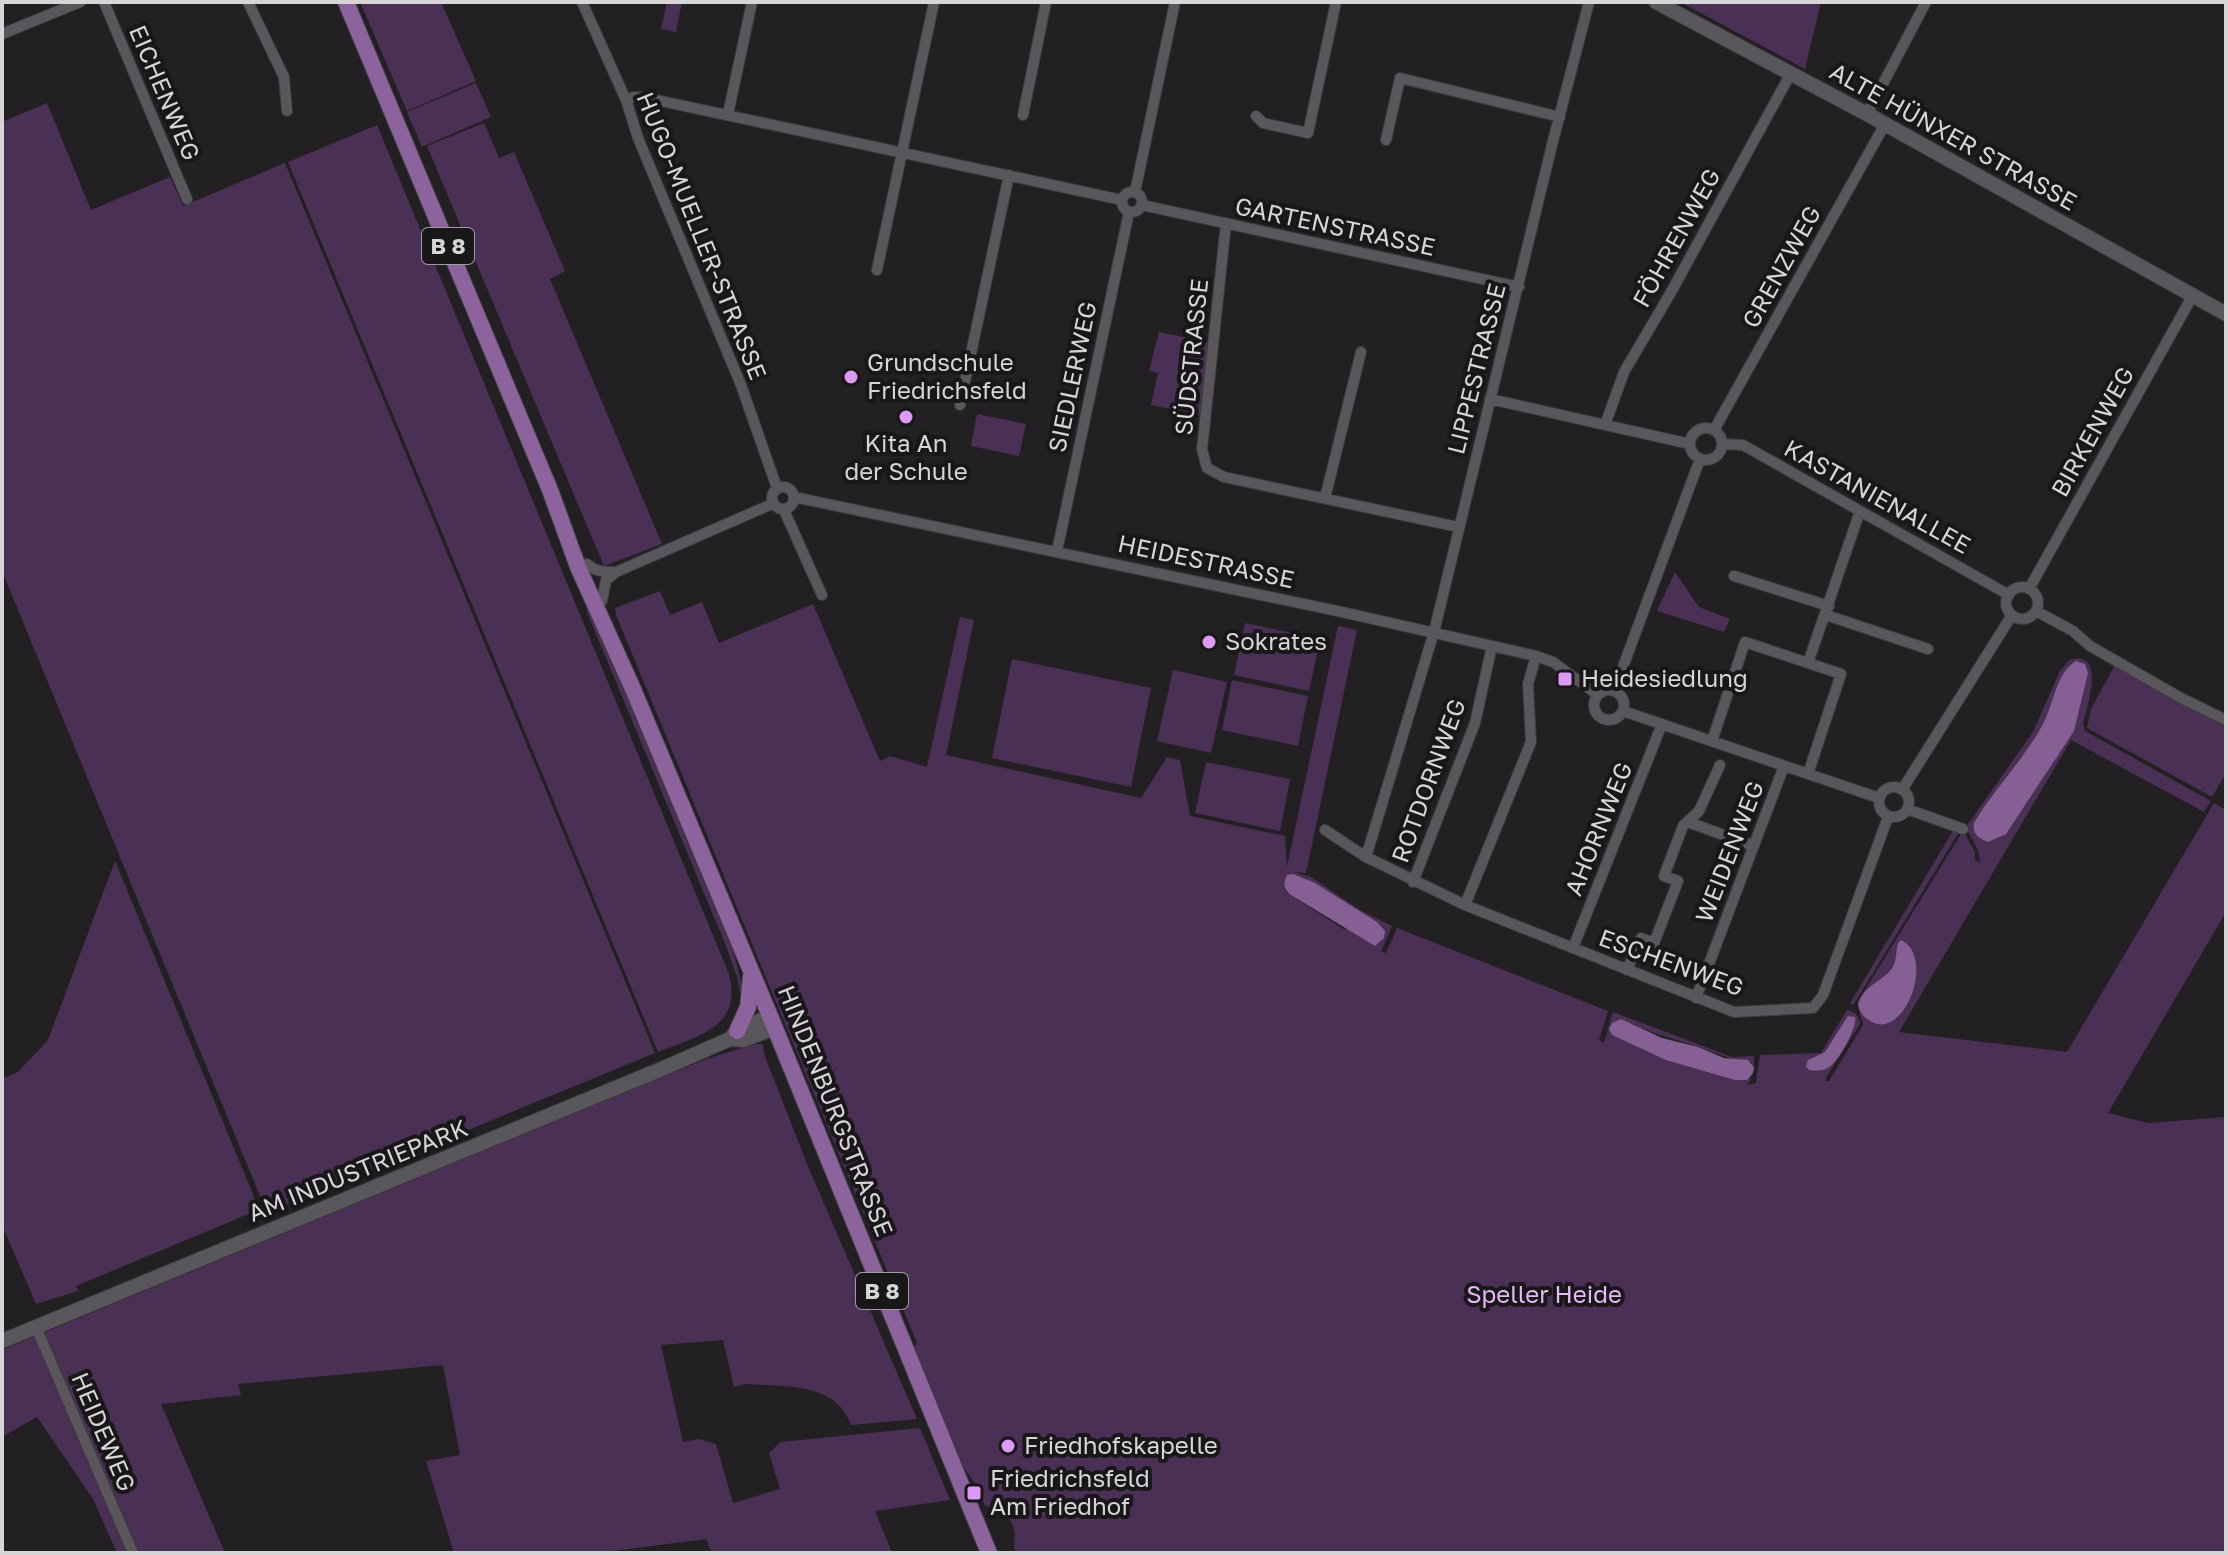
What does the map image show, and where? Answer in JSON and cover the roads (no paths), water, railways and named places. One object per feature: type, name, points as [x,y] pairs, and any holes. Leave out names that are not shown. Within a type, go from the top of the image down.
[{"type":"main road","name":"HINDENBURGSTRASSE","points":[[346,2],[550,490],[583,580],[633,689],[751,971],[989,1553]]},
{"type":"main road","name":"HINDENBURGSTRASSE","points":[[550,490],[587,564],[633,689]]},
{"type":"main road","points":[[734,1035],[748,1007],[751,971]]},
{"type":"street","points":[[2,34],[80,2]]},
{"type":"street","name":"EICHENWEG","points":[[104,2],[187,199]]},
{"type":"street","points":[[248,2],[284,77],[287,111]]},
{"type":"street","name":"HUGO-MUELLER-STRASSE","points":[[582,2],[626,100],[638,138],[741,385],[777,488]]},
{"type":"street","points":[[728,114],[752,2]]},
{"type":"street","points":[[877,270],[934,2]]},
{"type":"street","points":[[1023,115],[1046,2]]},
{"type":"street","points":[[1135,192],[1175,2]]},
{"type":"street","points":[[1256,116],[1263,123],[1308,133],[1336,2]]},
{"type":"street","name":"LIPPESTRASSE","points":[[1434,632],[1589,2]]},
{"type":"street","name":"ALTE HÜNXER STRASSE","points":[[1656,2],[1867,114],[2226,314]]},
{"type":"street","points":[[1867,114],[1926,2]]},
{"type":"street","name":"FÖHRENWEG","points":[[1605,425],[1624,372],[1791,73]]},
{"type":"street","points":[[1386,140],[1400,78],[1560,117]]},
{"type":"street","points":[[626,100],[647,98],[728,114],[1122,200]]},
{"type":"street","name":"GRENZWEG","points":[[1714,430],[1885,124]]},
{"type":"street","points":[[960,405],[1009,175]]},
{"type":"street","points":[[1135,192],[1140,195],[1142,205],[1129,212],[1122,205],[1122,200],[1125,194],[1135,192]]},
{"type":"street","name":"GARTENSTRASSE","points":[[1142,205],[1519,287]]},
{"type":"street","name":"SIEDLERWEG","points":[[1057,551],[1129,212]]},
{"type":"street","name":"SÜDSTRASSE","points":[[1226,223],[1202,449],[1207,468],[1224,477],[1458,527]]},
{"type":"street","name":"BIRKENWEG","points":[[2029,589],[2193,295]]},
{"type":"street","points":[[1325,498],[1361,352]]},
{"type":"street","points":[[1490,399],[1690,444]]},
{"type":"street","points":[[1698,430],[1714,430],[1722,444],[1716,457],[1700,459],[1693,454],[1690,444],[1698,430]]},
{"type":"street","name":"KASTANIENALLEE","points":[[1722,444],[1743,445],[2009,595]]},
{"type":"street","points":[[1614,691],[1700,459]]},
{"type":"street","points":[[772,504],[772,493],[777,488]]},
{"type":"street","name":"HEIDESTRASSE","points":[[777,488],[788,488],[794,497],[1536,656],[1553,662],[1598,695],[1594,704],[1600,717],[1613,719],[1623,711],[1879,798]]},
{"type":"street","points":[[784,510],[792,504],[794,497]]},
{"type":"street","points":[[772,504],[784,510],[822,595]]},
{"type":"street","points":[[602,601],[606,580],[616,572],[772,504]]},
{"type":"street","points":[[1808,663],[1860,511]]},
{"type":"street","points":[[587,564],[593,569],[616,572]]},
{"type":"street","points":[[1734,576],[1928,649]]},
{"type":"street","points":[[2015,589],[2029,589],[2036,595],[2036,611],[2025,618],[2012,615],[2007,608],[2009,595],[2015,589]]},
{"type":"street","points":[[2036,611],[2181,698],[2226,720]]},
{"type":"street","points":[[1902,790],[2012,615]]},
{"type":"street","name":"ROTDORNWEG","points":[[1366,857],[1434,632]]},
{"type":"street","points":[[1712,741],[1745,642],[1841,674],[1808,774]]},
{"type":"street","name":"ROTDORNWEG","points":[[1413,882],[1475,723],[1492,646]]},
{"type":"street","points":[[1465,905],[1531,742],[1528,684],[1536,656]]},
{"type":"street","points":[[1598,695],[1614,691],[1621,697],[1623,711]]},
{"type":"street","name":"AHORNWEG","points":[[1573,948],[1662,724]]},
{"type":"street","points":[[1627,970],[1641,938],[1654,943],[1678,881],[1664,876],[1683,826],[1699,811],[1720,765]]},
{"type":"street","name":"WEIDENWEG","points":[[1696,998],[1784,766]]},
{"type":"street","points":[[1888,788],[1902,790],[1909,801],[1907,809],[1897,817],[1888,817],[1879,807],[1879,798],[1888,788]]},
{"type":"street","points":[[1907,809],[1963,829]]},
{"type":"street","name":"ESCHENWEG","points":[[1520,929],[1734,1012],[1813,1008],[1823,995],[1888,817]]},
{"type":"street","points":[[1688,822],[1754,846]]},
{"type":"street","name":"ROTDORNWEG","points":[[1325,830],[1413,882],[1520,929]]},
{"type":"street","name":"AM INDUSTRIEPARK","points":[[2,1341],[734,1035],[772,1022]]},
{"type":"street","name":"HEIDEWEG","points":[[36,1327],[133,1553]]},
{"type":"place","name":"Grundschule Friedrichsfeld","points":[[851,377]]},
{"type":"place","name":"Kita An der Schule","points":[[906,417]]},
{"type":"place","name":"Sokrates","points":[[1209,642]]},
{"type":"place","name":"Heidesiedlung","points":[[1565,679]]},
{"type":"place","name":"Friedhofskapelle","points":[[1008,1446]]},
{"type":"place","name":"Friedrichsfeld Am Friedhof","points":[[974,1493]]},
{"type":"park label","name":"Speller Heide","points":[[1544,1295]]}]
